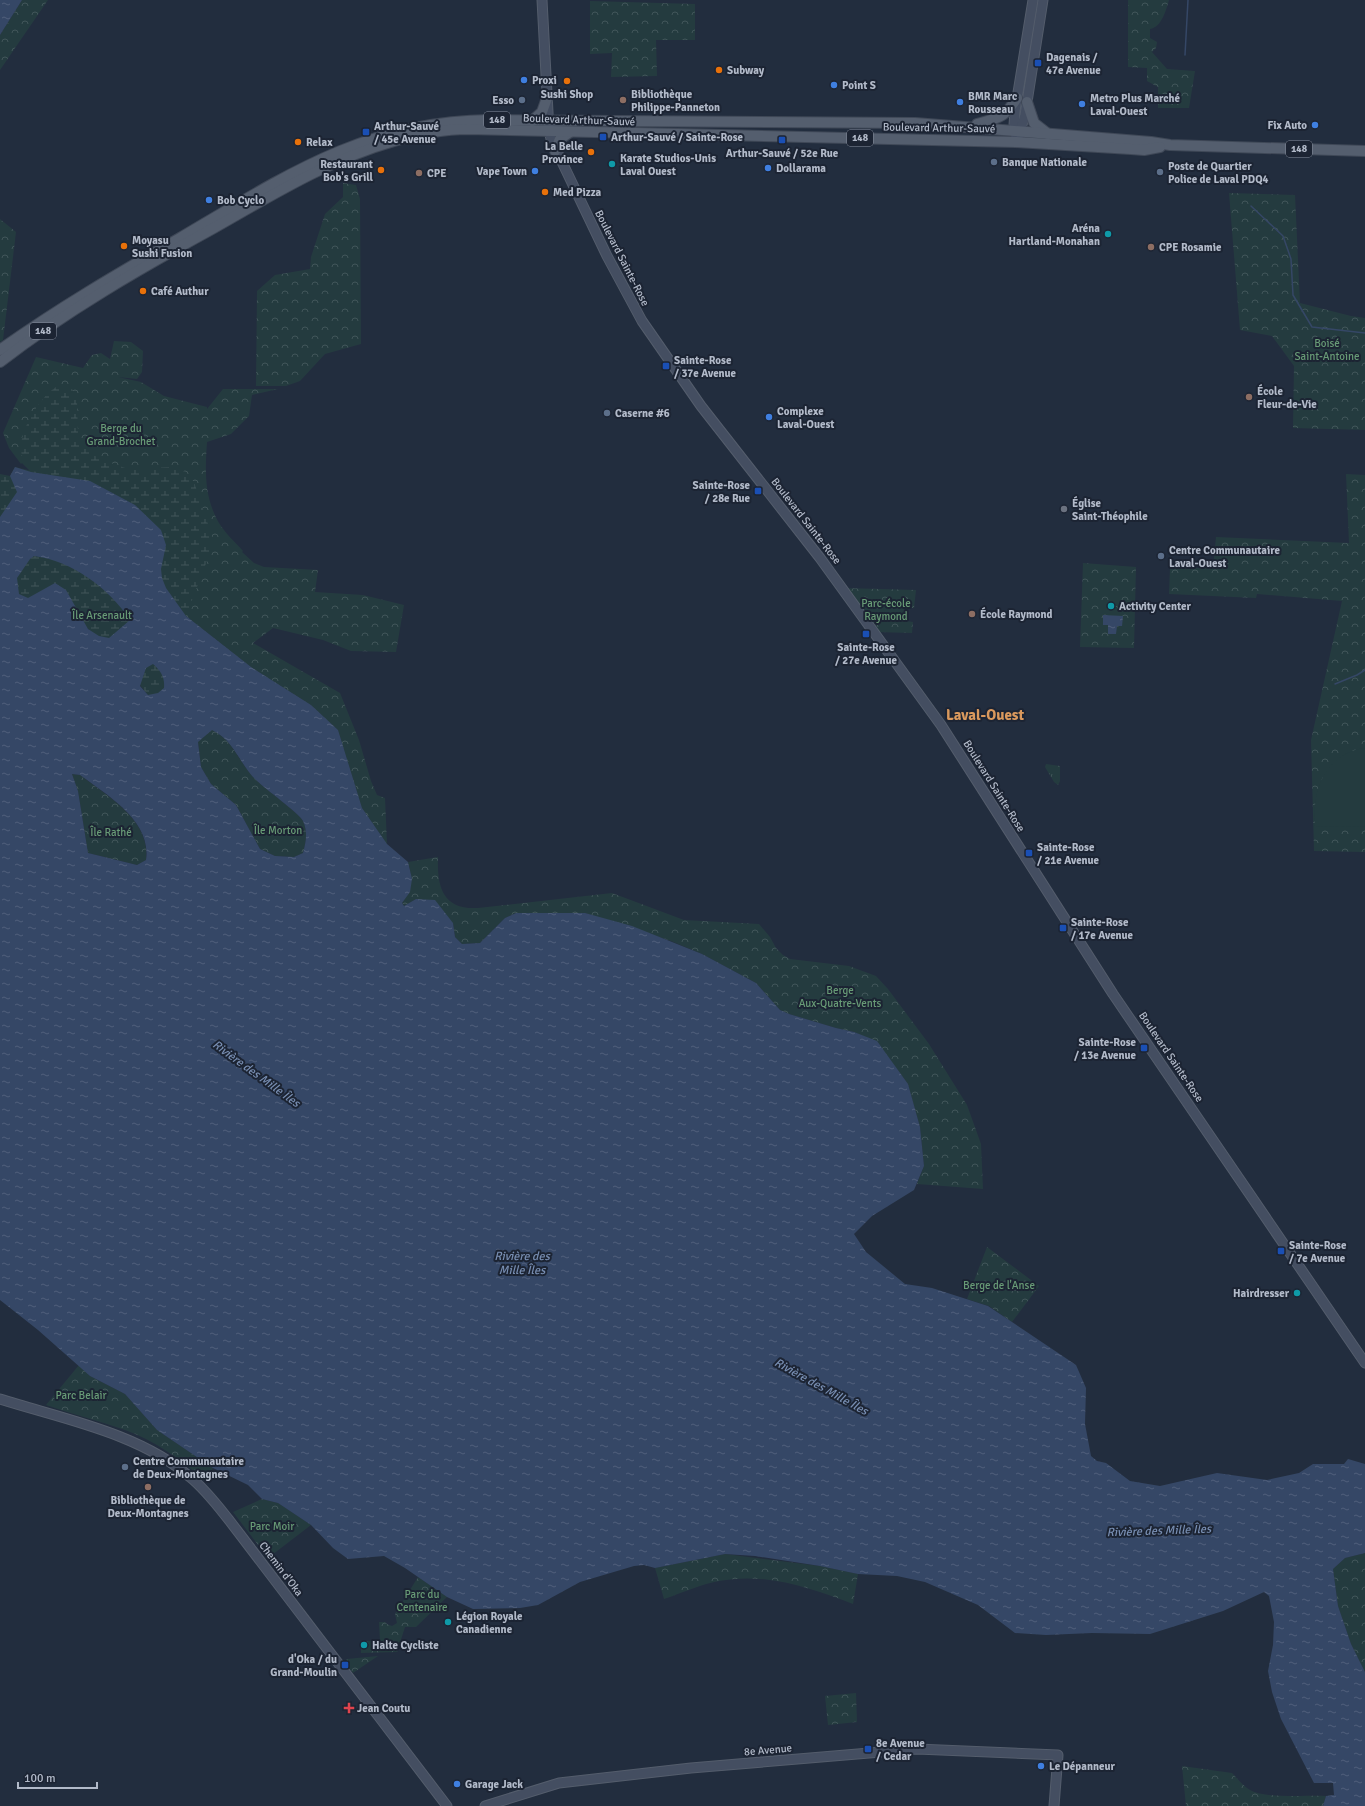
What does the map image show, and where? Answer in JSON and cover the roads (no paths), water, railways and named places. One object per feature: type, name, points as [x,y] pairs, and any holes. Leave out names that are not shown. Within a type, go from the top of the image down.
[{"type":"main road","points":[[532,121],[542,112],[547,98]]},
{"type":"main road","points":[[969,127],[1001,117],[1018,98]]},
{"type":"main road","points":[[1027,102],[1034,124],[1048,134]]},
{"type":"main road","name":"Boulevard Arthur-Sauvé","points":[[0,350],[64,306],[260,190],[340,150],[400,130],[447,122],[476,120],[532,121],[570,132],[1016,142],[1142,150],[1170,145]]},
{"type":"main road","name":"Boulevard Arthur-Sauvé","points":[[0,362],[102,292],[284,187],[339,161],[408,136],[450,129],[863,121],[922,123],[1152,142],[1170,145],[1365,151]]},
{"type":"main road","points":[[555,151],[560,139],[570,132]]},
{"type":"street","name":"Boulevard Sainte-Rose","points":[[542,0],[549,126],[555,151],[642,321],[701,406],[820,558],[941,726],[1113,994],[1365,1362]]},
{"type":"street","points":[[1018,132],[1014,120],[1033,0]]},
{"type":"street","points":[[1016,142],[1027,102],[1044,0]]},
{"type":"street","name":"Chemin d'Oka","points":[[0,1399],[132,1441],[168,1460],[195,1481],[229,1520],[447,1806]]},
{"type":"street","name":"8e Avenue","points":[[485,1806],[559,1783],[698,1768],[917,1749],[1058,1755],[1054,1806]]},
{"type":"water","points":[[0,0],[22,0],[0,35]]},
{"type":"water","name":"Rivière des Mille Îles","points":[[15,467],[31,472],[90,481],[135,505],[161,530],[166,545],[161,569],[162,578],[166,588],[186,616],[251,667],[311,705],[338,730],[362,808],[387,844],[408,862],[412,879],[410,892],[402,903],[404,906],[416,899],[435,900],[453,923],[455,937],[462,944],[480,943],[505,918],[516,913],[585,913],[632,926],[702,954],[756,983],[780,1010],[789,1014],[854,1032],[877,1041],[908,1084],[920,1127],[924,1166],[914,1190],[872,1216],[854,1234],[866,1252],[905,1284],[932,1288],[988,1306],[1076,1365],[1086,1388],[1085,1424],[1091,1456],[1097,1461],[1106,1463],[1130,1481],[1160,1486],[1217,1473],[1267,1480],[1299,1473],[1313,1464],[1344,1464],[1348,1459],[1365,1464],[1365,1553],[1345,1558],[1333,1569],[1338,1606],[1351,1644],[1365,1672],[1365,1806],[1323,1806],[1326,1796],[1334,1795],[1333,1783],[1314,1783],[1281,1719],[1272,1692],[1268,1671],[1273,1645],[1274,1622],[1269,1596],[1264,1592],[1223,1611],[1150,1634],[1092,1633],[1046,1635],[1015,1633],[978,1605],[925,1582],[897,1576],[858,1574],[820,1566],[755,1556],[725,1554],[655,1568],[644,1565],[634,1566],[580,1582],[538,1605],[520,1608],[473,1609],[447,1597],[405,1568],[384,1556],[348,1559],[333,1548],[311,1525],[278,1503],[262,1499],[248,1485],[213,1468],[157,1430],[125,1394],[90,1376],[38,1330],[0,1300],[0,517],[17,492],[10,476]],"holes":[[[34,556],[48,559],[76,570],[111,597],[130,620],[109,638],[99,636],[88,629],[66,590],[55,583],[28,598],[19,594],[17,578],[30,559]],[[153,664],[162,674],[164,688],[158,693],[148,695],[140,686],[146,668]],[[212,730],[220,734],[231,746],[250,774],[300,817],[305,825],[306,833],[303,853],[294,857],[275,856],[260,849],[236,805],[211,784],[201,767],[198,742]],[[72,774],[80,775],[103,791],[125,810],[135,821],[142,833],[146,846],[146,860],[137,865],[88,853],[78,791]]]},
{"type":"water","points":[[1103,615],[1123,616],[1122,626],[1117,626],[1116,634],[1108,634],[1108,625],[1103,625]]},
{"type":"waterway","points":[[1185,55],[1188,0]]},
{"type":"waterway","points":[[1251,206],[1283,236],[1291,259],[1293,295],[1312,327],[1365,333]]},
{"type":"waterway","points":[[1335,684],[1365,670]]},
{"type":"place","name":"Dagenais / 47e Avenue","points":[[1038,63]]},
{"type":"place","name":"Subway","points":[[719,70]]},
{"type":"place","name":"Proxi","points":[[524,80]]},
{"type":"place","name":"Sushi Shop","points":[[567,81]]},
{"type":"place","name":"Point S","points":[[834,85]]},
{"type":"place","name":"Esso","points":[[522,100]]},
{"type":"place","name":"Bibliothèque Philippe-Panneton","points":[[623,100]]},
{"type":"place","name":"BMR Marc Rousseau","points":[[960,102]]},
{"type":"place","name":"Metro Plus Marché Laval-Ouest","points":[[1082,104]]},
{"type":"place","name":"Fix Auto","points":[[1315,125]]},
{"type":"place","name":"Arthur-Sauvé / 45e Avenue","points":[[366,132]]},
{"type":"place","name":"Arthur-Sauvé / Sainte-Rose","points":[[603,137]]},
{"type":"place","name":"Arthur-Sauvé / 52e Rue","points":[[782,140]]},
{"type":"place","name":"Relax","points":[[298,142]]},
{"type":"place","name":"La Belle Province","points":[[591,152]]},
{"type":"place","name":"Banque Nationale","points":[[994,162]]},
{"type":"place","name":"Karate Studios-Unis Laval Ouest","points":[[612,164]]},
{"type":"place","name":"Dollarama","points":[[768,168]]},
{"type":"place","name":"Restaurant Bob's Grill","points":[[381,170]]},
{"type":"place","name":"Vape Town","points":[[535,171]]},
{"type":"place","name":"Poste de Quartier Police de Laval PDQ4","points":[[1160,172]]},
{"type":"place","name":"CPE","points":[[419,173]]},
{"type":"place","name":"Med Pizza","points":[[545,192]]},
{"type":"place","name":"Bob Cyclo","points":[[209,200]]},
{"type":"place","name":"Aréna Hartland-Monahan","points":[[1108,234]]},
{"type":"place","name":"Moyasu Sushi Fusion","points":[[124,246]]},
{"type":"place","name":"CPE Rosamie","points":[[1151,247]]},
{"type":"place","name":"Café Authur","points":[[143,291]]},
{"type":"place","name":"Sainte-Rose / 37e Avenue","points":[[666,366]]},
{"type":"place","name":"École Fleur-de-Vie","points":[[1249,397]]},
{"type":"place","name":"Caserne #6","points":[[607,413]]},
{"type":"place","name":"Complexe Laval-Ouest","points":[[769,417]]},
{"type":"place","name":"Sainte-Rose / 28e Rue","points":[[758,491]]},
{"type":"place","name":"Église Saint-Théophile","points":[[1064,509]]},
{"type":"place","name":"Centre Communautaire Laval-Ouest","points":[[1161,556]]},
{"type":"place","name":"Activity Center","points":[[1111,606]]},
{"type":"place","name":"École Raymond","points":[[972,614]]},
{"type":"place","name":"Sainte-Rose / 27e Avenue","points":[[866,634]]},
{"type":"place","name":"Sainte-Rose / 21e Avenue","points":[[1029,853]]},
{"type":"place","name":"Sainte-Rose / 17e Avenue","points":[[1063,928]]},
{"type":"place","name":"Sainte-Rose / 13e Avenue","points":[[1144,1048]]},
{"type":"place","name":"Sainte-Rose / 7e Avenue","points":[[1281,1251]]},
{"type":"place","name":"Hairdresser","points":[[1297,1293]]},
{"type":"place","name":"Centre Communautaire de Deux-Montagnes","points":[[125,1467]]},
{"type":"place","name":"Bibliothèque de Deux-Montagnes","points":[[148,1487]]},
{"type":"place","name":"Légion Royale Canadienne","points":[[448,1622]]},
{"type":"place","name":"Halte Cycliste","points":[[364,1645]]},
{"type":"place","name":"d'Oka / du Grand-Moulin","points":[[345,1665]]},
{"type":"place","name":"Jean Coutu","points":[[349,1708]]},
{"type":"place","name":"8e Avenue / Cedar","points":[[868,1749]]},
{"type":"place","name":"Le Dépanneur","points":[[1041,1766]]},
{"type":"place","name":"Garage Jack","points":[[457,1784]]},
{"type":"district","name":"Laval-Ouest","points":[[985,715]]},
{"type":"park label","name":"Boisé Saint-Antoine","points":[[1327,349]]},
{"type":"park label","name":"Berge du Grand-Brochet","points":[[121,434]]},
{"type":"park label","name":"Parc-école Raymond","points":[[886,609]]},
{"type":"park label","name":"Île Arsenault","points":[[102,615]]},
{"type":"park label","name":"Île Morton","points":[[278,830]]},
{"type":"park label","name":"Île Rathé","points":[[111,832]]},
{"type":"park label","name":"Berge Aux-Quatre-Vents","points":[[840,996]]},
{"type":"park label","name":"Berge de l'Anse","points":[[999,1285]]},
{"type":"park label","name":"Parc Belair","points":[[81,1395]]},
{"type":"park label","name":"Parc Moir","points":[[272,1526]]},
{"type":"park label","name":"Parc du Centenaire","points":[[422,1600]]}]
